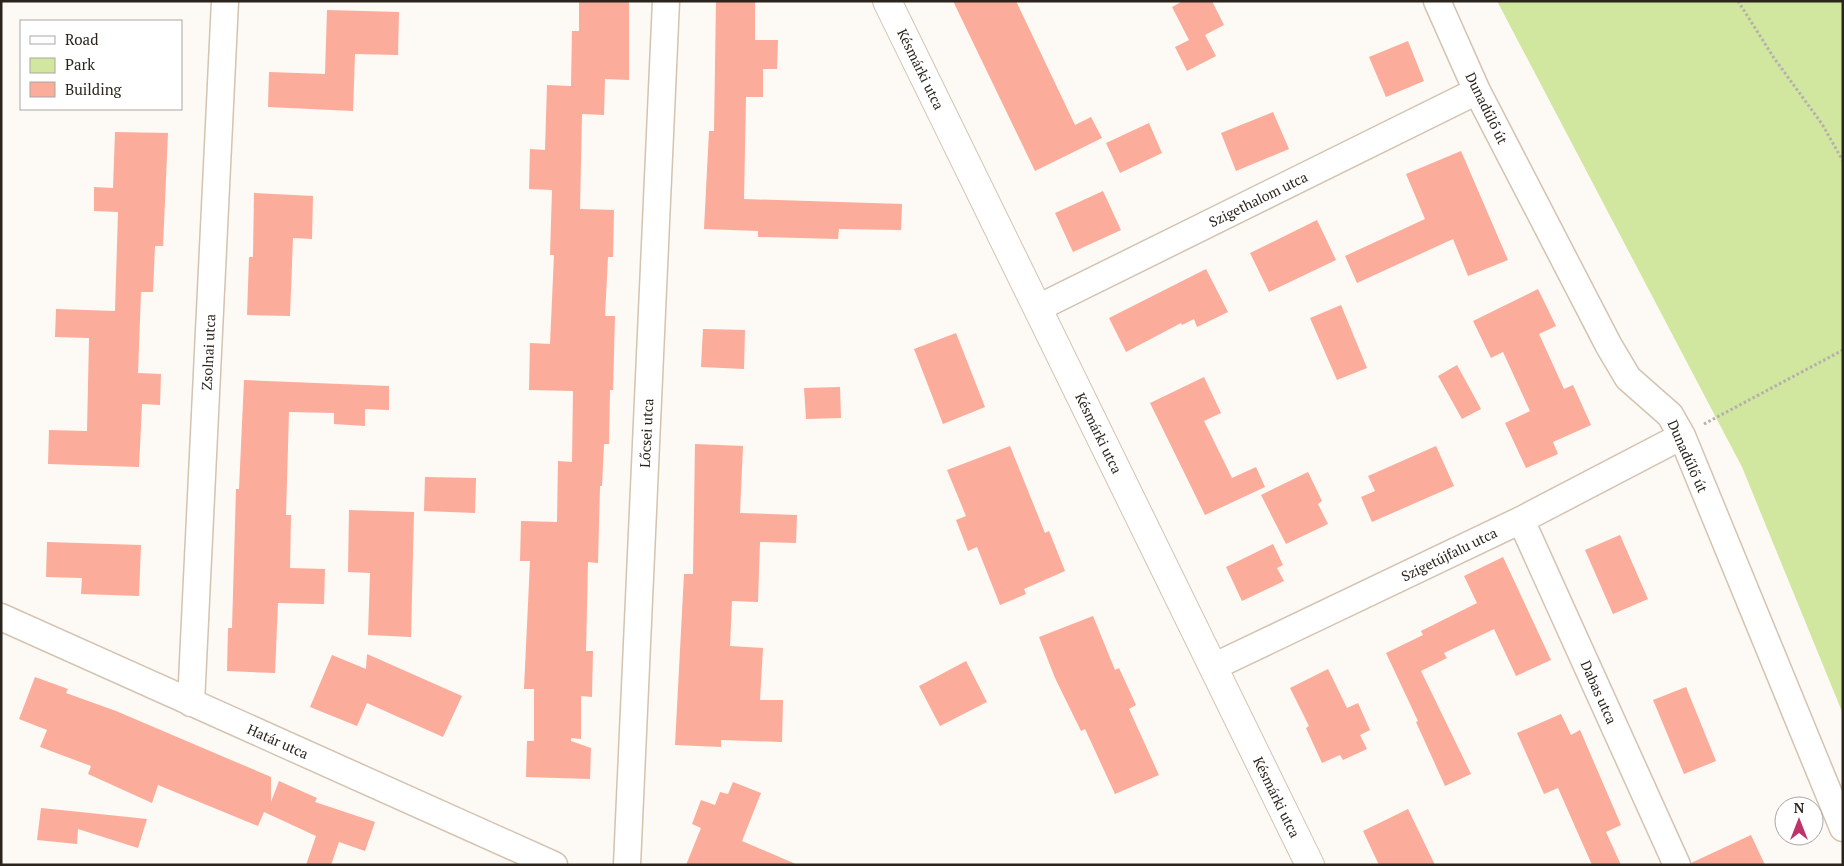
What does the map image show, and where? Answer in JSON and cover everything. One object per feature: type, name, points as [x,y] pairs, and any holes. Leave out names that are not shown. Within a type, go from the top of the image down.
[{"type":"street","name":"Zsolnai utca","points":[[191,702],[225,1]]},
{"type":"street","name":"Lőcsei utca","points":[[627,865],[666,1]]},
{"type":"street","name":"Késmárki utca","points":[[888,1],[1310,865]]},
{"type":"street","name":"Dunadűlő út","points":[[1437,1],[1477,91],[1609,346],[1628,378],[1670,415],[1682,436],[1843,828]]},
{"type":"street","name":"Szigethalom utca","points":[[1038,308],[1477,91]]},
{"type":"street","name":"Szigetújfalu utca","points":[[1213,667],[1521,520],[1682,436]]},
{"type":"street","name":"Dabas utca","points":[[1521,520],[1677,865]]},
{"type":"street","name":"Határ utca","points":[[1,617],[554,865]]},
{"type":"path","points":[[1738,1],[1774,58],[1822,124],[1843,161]]},
{"type":"path","points":[[1734,408],[1843,350]]},
{"type":"green space","points":[[1497,1],[1843,1],[1843,714],[1742,467]]},
{"type":"building","points":[[579,1],[629,1],[629,80],[605,79],[604,115],[582,114],[580,209],[614,210],[613,257],[608,257],[605,316],[615,316],[613,390],[610,390],[609,444],[604,444],[602,486],[600,486],[598,563],[588,562],[586,651],[593,651],[592,697],[581,696],[581,739],[571,738],[571,741],[591,748],[590,779],[526,777],[527,741],[534,741],[534,689],[524,689],[530,561],[520,561],[521,521],[557,522],[558,461],[572,462],[573,391],[529,390],[530,343],[550,344],[554,255],[550,255],[552,190],[529,189],[530,149],[545,150],[547,85],[571,86],[572,31],[579,31]]},
{"type":"building","points":[[716,1],[755,1],[755,40],[778,40],[777,69],[763,69],[763,97],[746,97],[744,199],[902,204],[901,230],[839,229],[838,239],[758,237],[758,231],[704,229],[709,131],[714,131]]},
{"type":"building","points":[[953,1],[1016,1],[1075,125],[1091,117],[1102,138],[1035,171]]},
{"type":"building","points":[[1183,1],[1212,1],[1224,25],[1205,35],[1216,56],[1187,71],[1175,47],[1189,40],[1172,7]]},
{"type":"building","points":[[327,10],[399,12],[398,55],[355,54],[353,111],[268,107],[269,72],[325,74]]},
{"type":"building","points":[[1408,41],[1424,81],[1386,97],[1369,57]]},
{"type":"building","points":[[1273,112],[1289,149],[1236,171],[1221,133]]},
{"type":"building","points":[[1149,123],[1162,153],[1120,173],[1106,143]]},
{"type":"building","points":[[115,132],[168,133],[163,246],[155,246],[153,292],[141,292],[138,373],[161,374],[160,405],[142,404],[139,467],[48,464],[49,430],[87,431],[89,338],[55,337],[56,309],[115,311],[118,212],[94,211],[94,187],[113,188]]},
{"type":"building","points":[[1461,151],[1508,260],[1468,276],[1453,239],[1357,283],[1345,256],[1425,219],[1406,174]]},
{"type":"building","points":[[1103,191],[1121,230],[1073,252],[1055,213]]},
{"type":"building","points":[[254,193],[313,196],[312,239],[293,238],[290,316],[247,315],[249,257],[253,257]]},
{"type":"building","points":[[1317,220],[1336,260],[1269,292],[1250,253]]},
{"type":"building","points":[[1206,269],[1228,312],[1197,327],[1194,319],[1182,325],[1181,323],[1126,352],[1109,318]]},
{"type":"building","points":[[1538,289],[1556,326],[1539,334],[1564,389],[1573,385],[1591,425],[1553,442],[1558,454],[1526,468],[1505,423],[1530,411],[1503,352],[1491,358],[1473,321]]},
{"type":"building","points":[[1341,305],[1367,368],[1337,380],[1310,318]]},
{"type":"building","points":[[703,329],[745,330],[744,369],[701,367]]},
{"type":"building","points":[[956,333],[985,407],[943,424],[914,349]]},
{"type":"building","points":[[1457,365],[1481,409],[1462,419],[1438,376]]},
{"type":"building","points":[[1204,377],[1221,413],[1204,421],[1232,478],[1256,467],[1265,487],[1205,515],[1150,403]]},
{"type":"building","points":[[244,380],[389,386],[389,410],[365,409],[365,426],[334,424],[334,413],[289,412],[286,515],[291,515],[290,568],[325,569],[324,604],[278,603],[275,673],[227,671],[228,628],[232,628],[236,489],[239,489]]},
{"type":"building","points":[[840,387],[841,418],[806,419],[804,388]]},
{"type":"building","points":[[695,444],[743,446],[740,513],[797,515],[796,543],[760,542],[758,602],[732,601],[730,646],[763,648],[760,700],[783,700],[782,742],[721,740],[721,747],[675,745],[684,574],[693,574]]},
{"type":"building","points":[[1010,446],[1045,533],[1049,531],[1065,571],[1024,589],[1026,594],[1000,605],[977,547],[968,551],[956,520],[966,516],[947,470]]},
{"type":"building","points":[[1436,446],[1454,486],[1372,522],[1361,497],[1375,491],[1368,476]]},
{"type":"building","points":[[1308,472],[1322,501],[1318,504],[1328,524],[1286,544],[1261,495]]},
{"type":"building","points":[[425,477],[476,478],[475,513],[424,511]]},
{"type":"building","points":[[349,510],[414,512],[411,637],[368,635],[370,573],[348,572]]},
{"type":"building","points":[[1620,535],[1648,599],[1613,614],[1585,550]]},
{"type":"building","points":[[47,542],[141,545],[139,596],[81,594],[82,578],[46,577]]},
{"type":"building","points":[[1273,544],[1283,565],[1277,568],[1284,581],[1242,601],[1226,567]]},
{"type":"building","points":[[1503,557],[1551,660],[1516,676],[1494,629],[1444,653],[1447,658],[1421,671],[1471,774],[1445,786],[1416,722],[1418,721],[1386,653],[1423,635],[1421,631],[1477,603],[1464,576]]},
{"type":"building","points":[[1093,616],[1115,670],[1119,668],[1136,705],[1129,709],[1159,775],[1115,794],[1085,729],[1081,731],[1055,678],[1039,637]]},
{"type":"building","points":[[367,654],[462,696],[443,737],[367,703],[357,726],[310,707],[332,655],[366,669]]},
{"type":"building","points":[[966,661],[987,702],[940,726],[919,686]]},
{"type":"building","points":[[1328,669],[1347,708],[1358,703],[1370,730],[1360,735],[1367,749],[1343,760],[1340,755],[1322,763],[1306,728],[1309,726],[1290,688]]},
{"type":"building","points":[[35,677],[68,689],[66,693],[116,711],[271,777],[271,802],[279,781],[317,798],[315,802],[375,822],[365,851],[339,842],[331,865],[306,865],[316,836],[264,812],[258,826],[158,785],[152,803],[88,774],[91,766],[40,747],[47,730],[19,719]]},
{"type":"building","points":[[1686,687],[1716,761],[1684,774],[1653,700]]},
{"type":"building","points":[[1561,714],[1571,735],[1580,730],[1621,825],[1606,832],[1621,865],[1592,865],[1558,788],[1544,794],[1517,733]]},
{"type":"building","points":[[733,782],[761,793],[742,841],[798,865],[686,865],[701,828],[692,824],[701,800],[715,805],[720,792],[728,794]]},
{"type":"building","points":[[41,808],[147,819],[138,848],[78,829],[77,844],[37,840]]},
{"type":"building","points":[[1408,809],[1435,865],[1379,865],[1363,831]]},
{"type":"building","points":[[1751,835],[1765,865],[1692,865],[1691,863]]}]
